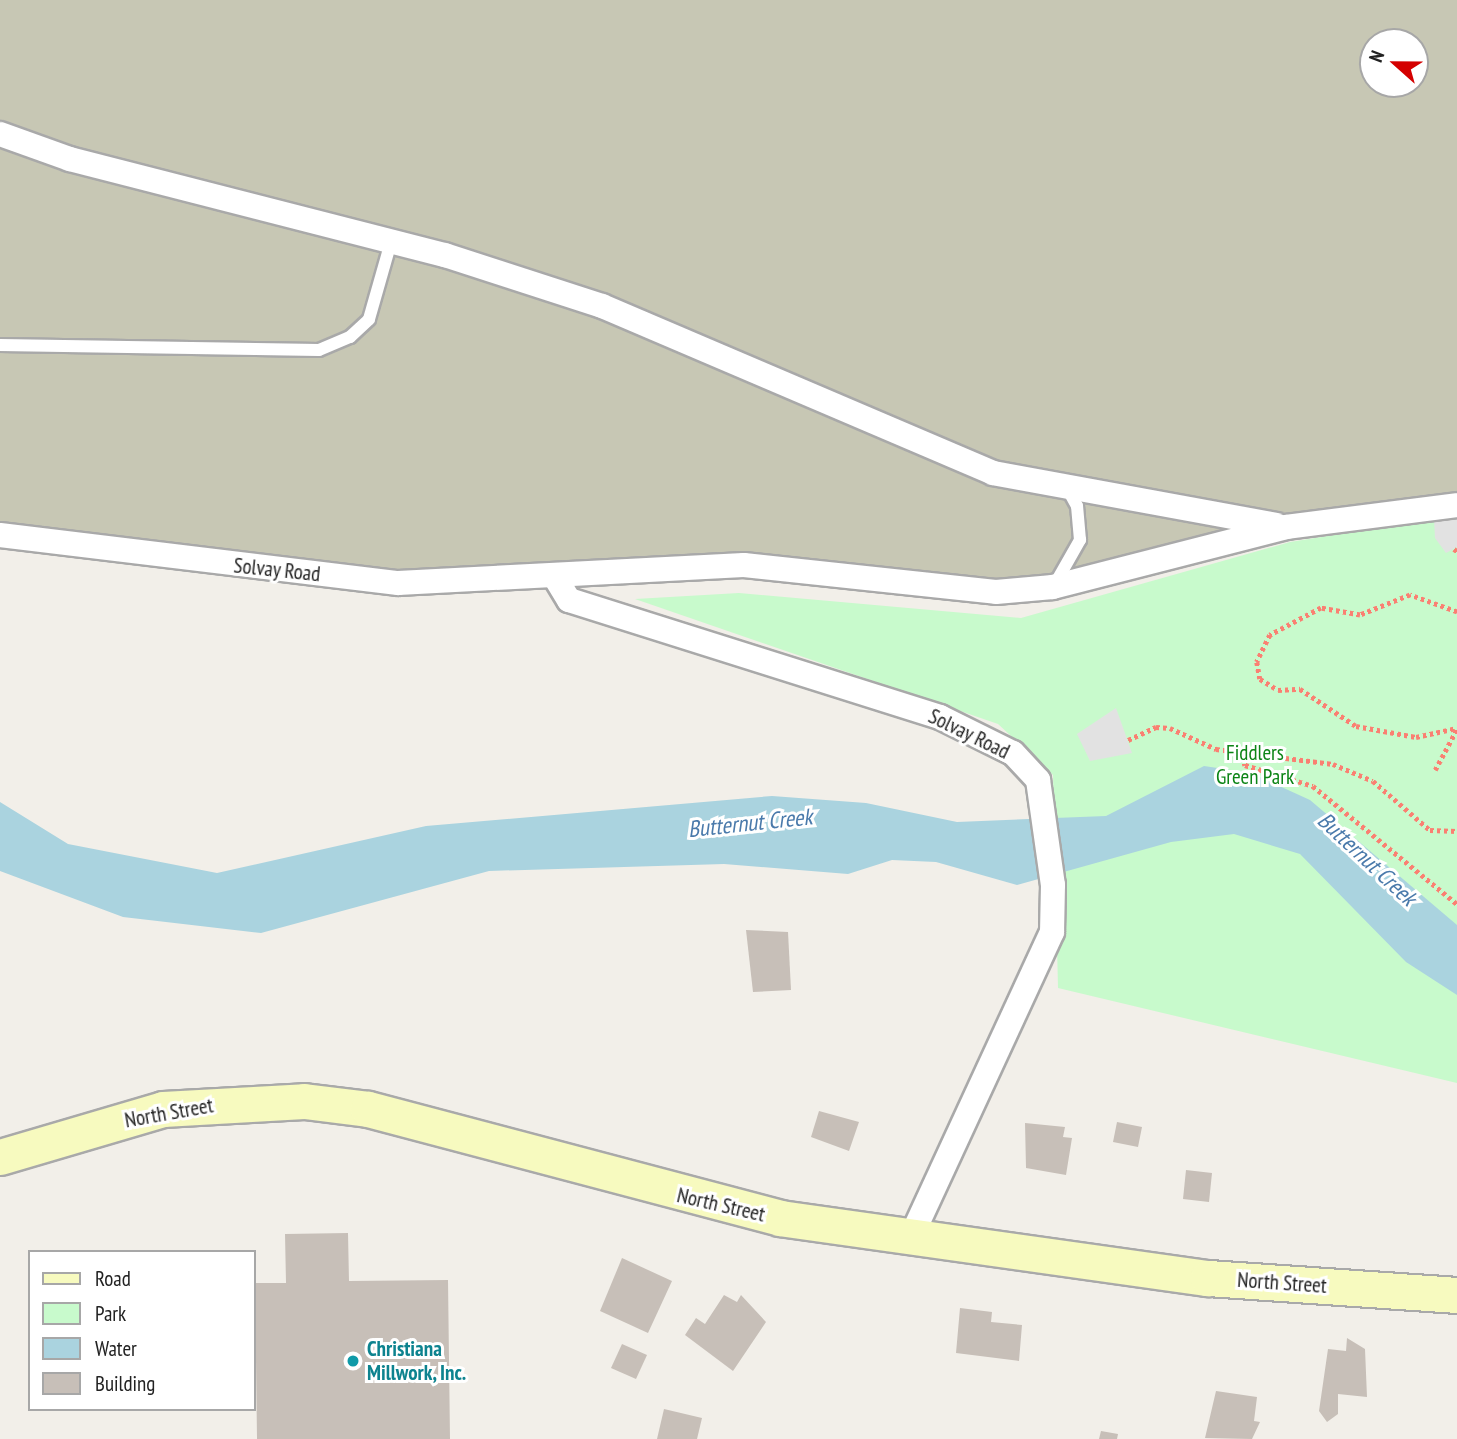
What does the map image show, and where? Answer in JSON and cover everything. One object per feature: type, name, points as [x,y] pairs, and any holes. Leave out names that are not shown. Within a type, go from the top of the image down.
[{"type":"street","points":[[0,134],[70,159],[391,242],[602,306],[808,390],[928,450],[1068,489],[1286,527]]},
{"type":"street","name":"Solvay Road","points":[[0,535],[398,583],[555,578],[744,565],[996,592],[1053,587],[1286,527],[1457,505]]},
{"type":"street","name":"Solvay Road","points":[[555,578],[569,600],[846,682],[972,732],[1013,753],[1038,780],[1054,885],[1052,932],[1039,968],[910,1239]]},
{"type":"street","name":"North Street","points":[[0,1157],[163,1110],[304,1101],[368,1110],[673,1195],[910,1239],[1209,1278],[1457,1295]]},
{"type":"lane","points":[[0,345],[319,350],[350,337],[369,319],[391,242]]},
{"type":"lane","points":[[1053,587],[1080,540],[1077,506],[1068,489]]},
{"type":"path","points":[[1457,612],[1410,595],[1360,615],[1321,608],[1270,635],[1257,662],[1261,679],[1269,684],[1300,689],[1356,726],[1416,737],[1457,729]]},
{"type":"path","points":[[1128,740],[1156,727],[1170,728],[1216,749],[1241,750],[1333,764],[1373,781],[1430,830],[1457,831]]},
{"type":"path","points":[[1435,770],[1438,754],[1457,729]]},
{"type":"path","points":[[1241,750],[1245,765],[1313,786],[1457,904]]},
{"type":"shaded area","points":[[0,0],[1457,0],[1457,505],[1349,517],[1053,587],[744,565],[398,583],[0,535]]},
{"type":"shaded area","points":[[1434,519],[1457,519],[1457,547],[1446,553],[1435,538]]},
{"type":"shaded area","points":[[1116,708],[1132,753],[1090,761],[1077,734]]},
{"type":"green space","name":"Fiddlers Green Park","points":[[1434,519],[1457,519],[1457,1083],[1058,988],[1053,775],[998,724],[635,599],[739,593],[1021,618],[1290,542]]},
{"type":"water","name":"Butternut Creek","points":[[1204,766],[1251,773],[1310,800],[1457,925],[1457,995],[1406,962],[1300,854],[1234,834],[1171,842],[1017,885],[936,862],[892,860],[848,874],[724,864],[489,871],[261,933],[123,917],[0,871],[0,802],[68,844],[217,873],[426,826],[772,796],[866,803],[957,822],[1106,816]]},
{"type":"building","points":[[746,930],[788,932],[791,990],[753,992]]},
{"type":"building","points":[[819,1111],[859,1122],[849,1151],[811,1137]]},
{"type":"building","points":[[1117,1122],[1142,1127],[1138,1147],[1113,1142]]},
{"type":"building","points":[[1025,1123],[1065,1127],[1063,1137],[1072,1138],[1066,1175],[1026,1168]]},
{"type":"building","points":[[1186,1170],[1212,1173],[1209,1202],[1183,1199]]},
{"type":"building","name":"Christiana Millwork, Inc.","points":[[348,1233],[349,1281],[448,1280],[450,1439],[257,1439],[256,1283],[286,1283],[285,1234]]},
{"type":"building","points":[[622,1258],[672,1281],[648,1333],[600,1311]]},
{"type":"building","points":[[724,1295],[737,1302],[741,1295],[766,1322],[733,1371],[685,1335],[696,1318],[705,1324]]},
{"type":"building","points":[[960,1308],[992,1312],[991,1322],[1022,1325],[1019,1361],[956,1353]]},
{"type":"building","points":[[1347,1338],[1365,1349],[1367,1397],[1338,1394],[1338,1414],[1327,1422],[1319,1411],[1328,1349],[1346,1351]]},
{"type":"building","points":[[622,1344],[647,1355],[636,1379],[611,1368]]},
{"type":"building","points":[[1216,1391],[1257,1397],[1254,1421],[1260,1422],[1252,1439],[1205,1438]]},
{"type":"building","points":[[664,1409],[702,1418],[697,1439],[657,1439]]},
{"type":"building","points":[[1101,1431],[1118,1434],[1117,1439],[1099,1439]]},
{"type":"place","name":"Christiana Millwork, Inc.","points":[[353,1361]]}]
